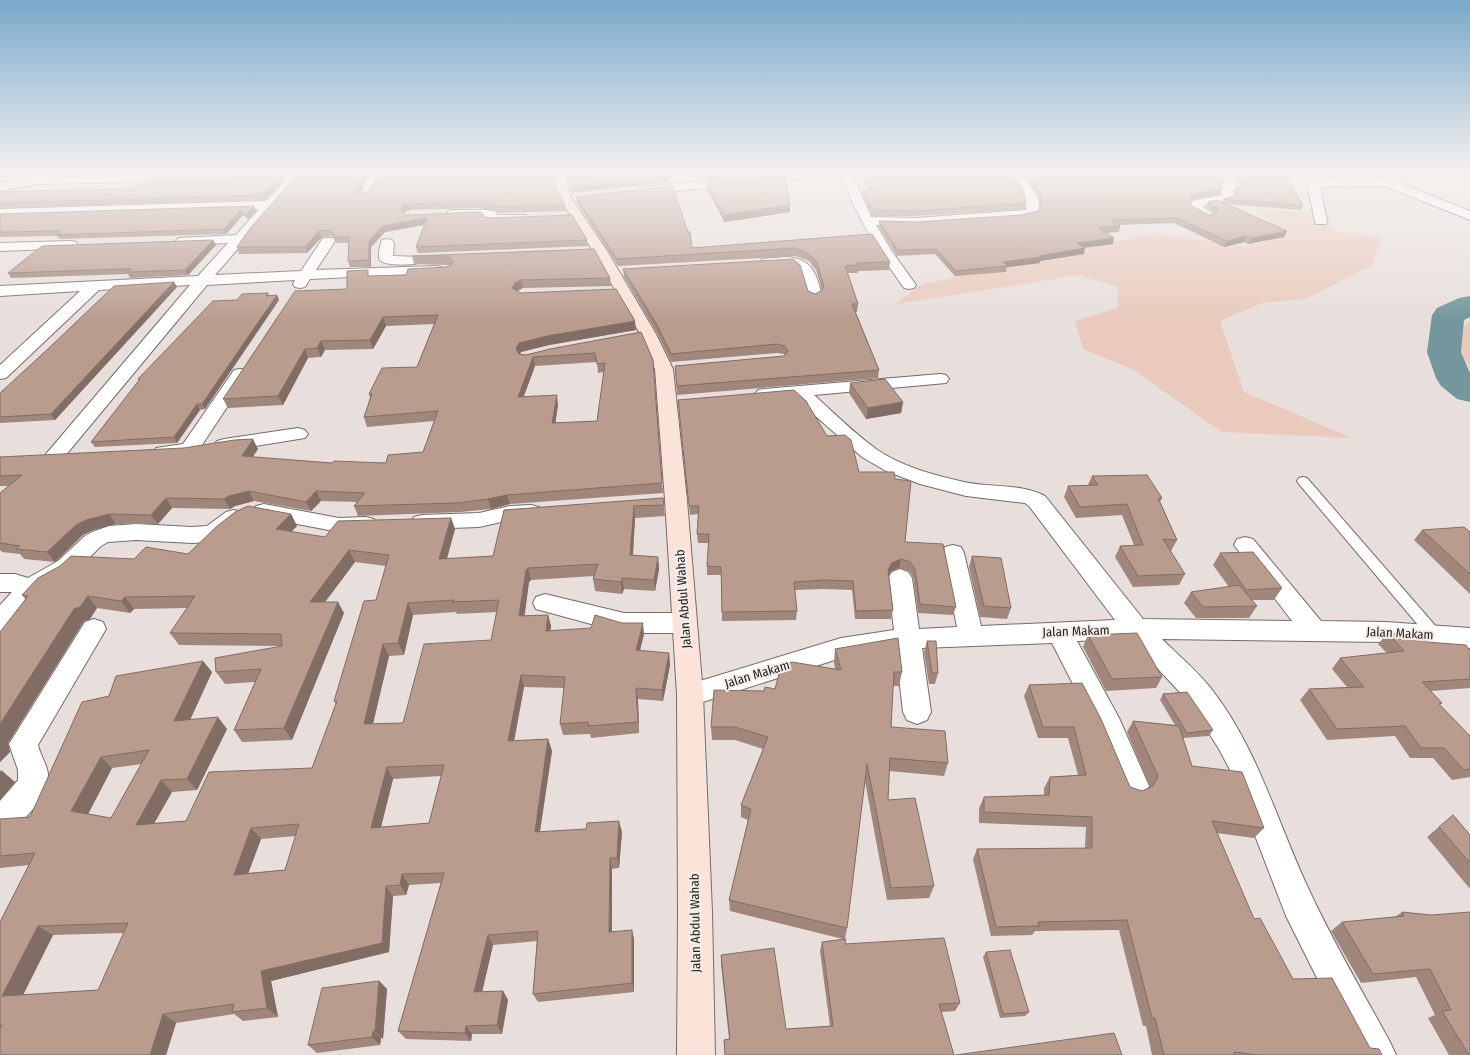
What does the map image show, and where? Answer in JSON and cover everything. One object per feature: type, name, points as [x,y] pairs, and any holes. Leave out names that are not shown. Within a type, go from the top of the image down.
[{"type":"street","points":[[75,456],[45,458],[256,221]]},
{"type":"street","points":[[490,221],[489,224],[508,221]]},
{"type":"street","name":"Jalan Abdul Wahab","points":[[577,221],[593,251],[617,282],[641,335],[672,368],[675,401],[668,500],[685,623],[690,695],[695,904],[696,1055]]},
{"type":"street","points":[[867,221],[888,257],[909,285]]},
{"type":"street","points":[[878,221],[927,221]]},
{"type":"street","points":[[169,241],[240,239]]},
{"type":"street","points":[[289,301],[328,241]]},
{"type":"street","points":[[0,291],[306,275],[444,264],[390,260],[386,258],[387,243]]},
{"type":"street","points":[[2,250],[83,244]]},
{"type":"street","points":[[750,263],[795,261],[805,266],[810,274],[814,295]]},
{"type":"street","points":[[0,374],[95,286]]},
{"type":"street","points":[[189,450],[250,359]]},
{"type":"street","points":[[744,395],[940,379]]},
{"type":"street","points":[[798,391],[869,452],[893,467],[945,484],[966,489],[1030,497],[1037,501],[1136,629],[1199,694],[1229,740],[1242,764],[1298,904],[1358,1022],[1377,1055]]},
{"type":"street","points":[[144,453],[189,450],[298,434]]},
{"type":"street","points":[[0,622],[25,590],[66,567],[93,541],[109,534],[136,532],[192,535],[210,534],[215,532],[242,511],[254,509],[339,525],[383,524]]},
{"type":"street","points":[[406,523],[479,520],[510,513],[550,510]]},
{"type":"street","points":[[1245,545],[1314,631]]},
{"type":"street","points":[[953,553],[971,636]]},
{"type":"street","points":[[900,578],[917,712]]},
{"type":"street","points":[[0,583],[15,583],[23,585],[25,590]]},
{"type":"street","points":[[545,603],[624,623],[685,623]]},
{"type":"street","points":[[0,820],[17,805],[32,784],[33,774],[24,752],[23,744],[94,629]]},
{"type":"street","name":"Jalan Makam","points":[[690,695],[840,648],[876,641],[1136,629],[1434,634],[1470,638]]},
{"type":"street","points":[[1059,632],[1109,726],[1134,786]]},
{"type":"lane","points":[[1303,481],[1434,634]]},
{"type":"shaded area","points":[[1269,221],[1330,221],[1334,231],[1382,238],[1371,266],[1305,299],[1262,303],[1220,321],[1244,392],[1352,438],[1222,432],[1132,369],[1083,349],[1075,321],[1117,308],[1118,287],[1079,275],[896,304],[920,285],[1155,233],[1245,247],[1287,235]]},
{"type":"shaded area","points":[[1470,321],[1470,368],[1454,341],[1460,329]]},
{"type":"building","points":[[0,221],[231,221],[224,229],[57,235],[61,231],[0,232]]},
{"type":"building","points":[[256,221],[409,221],[383,226],[369,241],[369,260],[348,261],[349,237],[333,237],[334,234],[331,230],[319,231],[305,247],[237,247]]},
{"type":"building","points":[[426,221],[576,221],[587,240],[416,247]]},
{"type":"building","points":[[592,221],[684,221],[688,232],[690,232],[692,248],[872,234],[890,262],[857,263],[858,265],[845,266],[858,304],[852,304],[879,370],[677,386],[675,366],[784,356],[788,351],[785,346],[777,344],[671,354],[657,325],[623,269],[793,259],[800,265],[808,291],[815,294],[821,291],[824,287],[817,262],[809,254],[795,248],[617,259]]},
{"type":"building","points":[[879,221],[1114,221],[1120,226],[1099,228],[1114,238],[1077,243],[1085,248],[1039,256],[1041,257],[1003,262],[1008,266],[956,271],[936,249],[898,250]]},
{"type":"building","points":[[1183,221],[1265,221],[1287,231],[1251,238],[1246,236],[1227,241]]},
{"type":"building","points":[[213,240],[185,270],[127,272],[131,269],[125,269],[8,273],[42,246]]},
{"type":"building","points":[[594,249],[610,278],[521,280],[515,283],[512,288],[521,293],[616,289],[635,321],[547,336],[519,343],[516,349],[519,354],[526,355],[641,332],[653,360],[662,483],[507,495],[457,503],[354,506],[365,493],[316,491],[306,502],[249,491],[229,496],[224,499],[166,498],[151,515],[109,514],[86,520],[76,525],[47,552],[16,549],[20,546],[0,543],[0,493],[22,475],[0,476],[0,457],[184,448],[234,440],[253,439],[242,456],[332,463],[334,461],[386,463],[388,455],[423,452],[438,411],[364,417],[372,394],[369,394],[382,368],[417,367],[438,315],[383,317],[370,340],[321,341],[317,348],[305,349],[278,396],[223,399],[295,291],[347,289],[347,271],[368,270],[368,276],[406,275],[408,269],[445,267],[450,266],[453,263],[451,258],[445,256],[412,256]],"holes":[[[595,353],[597,364],[605,363],[597,421],[552,423],[557,395],[518,397],[533,357]]]},
{"type":"building","points":[[174,282],[51,414],[0,417],[0,393],[114,286]]},
{"type":"building","points":[[268,293],[266,296],[277,295],[202,404],[197,404],[174,437],[91,442],[140,379],[138,379],[213,301],[237,300],[242,294]]},
{"type":"building","points":[[885,379],[903,402],[868,408],[850,383]]},
{"type":"building","points":[[794,390],[806,401],[827,436],[845,435],[851,440],[859,472],[894,472],[895,479],[911,481],[905,542],[943,544],[956,607],[920,604],[915,569],[910,562],[901,559],[892,563],[888,570],[893,610],[856,611],[853,581],[824,580],[794,582],[797,611],[722,612],[721,567],[707,566],[709,534],[697,534],[699,506],[689,506],[678,400]]},
{"type":"building","points":[[1147,475],[1162,498],[1158,498],[1177,540],[1163,539],[1185,574],[1138,576],[1120,546],[1143,545],[1127,504],[1080,507],[1068,486],[1098,485],[1092,476]]},
{"type":"building","points":[[663,498],[664,505],[634,506],[630,555],[658,557],[654,580],[622,578],[621,582],[593,579],[598,564],[528,568],[526,570],[519,616],[548,615],[546,631],[591,628],[595,615],[622,623],[643,623],[636,650],[669,653],[662,690],[636,688],[638,722],[588,726],[588,722],[560,724],[565,677],[521,675],[508,741],[548,739],[535,832],[586,829],[587,823],[619,821],[617,858],[610,858],[609,932],[632,930],[632,983],[533,994],[538,931],[488,935],[474,992],[503,991],[497,1025],[466,1026],[465,1033],[398,1031],[444,873],[402,874],[400,885],[386,886],[382,943],[261,971],[267,1008],[232,1012],[234,1004],[163,1014],[150,1055],[0,1055],[0,1029],[2,1025],[0,1026],[0,922],[35,853],[0,856],[0,819],[30,817],[82,702],[109,696],[116,676],[203,661],[174,721],[218,717],[187,779],[161,780],[136,825],[186,821],[209,772],[312,768],[337,701],[334,701],[364,601],[376,600],[389,555],[349,550],[310,602],[338,602],[284,728],[234,730],[261,669],[216,672],[215,658],[282,646],[281,634],[170,633],[195,596],[125,597],[121,601],[88,596],[80,607],[74,609],[0,724],[0,632],[28,596],[22,595],[38,578],[60,566],[71,556],[134,559],[146,547],[188,554],[216,527],[235,512],[248,506],[291,514],[276,529],[325,537],[338,521],[451,518],[439,559],[493,556],[504,510]],"holes":[[[454,600],[453,602],[499,600],[491,640],[424,644],[403,723],[364,724],[383,644],[398,643],[408,603]],[[149,750],[111,818],[71,811],[101,757]],[[444,765],[429,823],[371,828],[387,767]],[[299,824],[285,870],[234,875],[251,828]],[[128,923],[98,990],[2,996],[38,926]]]},
{"type":"building","points":[[1464,527],[1470,532],[1470,574],[1422,530]]},
{"type":"building","points":[[1253,552],[1282,588],[1246,590],[1220,553]]},
{"type":"building","points":[[972,556],[1001,558],[1011,608],[984,606]]},
{"type":"building","points":[[1239,585],[1257,606],[1203,607],[1191,592]]},
{"type":"building","points":[[1137,633],[1162,677],[1112,679],[1088,635]]},
{"type":"building","points":[[1388,633],[1420,635],[1427,642],[1466,645],[1470,651],[1470,679],[1422,682],[1442,703],[1439,704],[1470,736],[1470,769],[1464,770],[1444,748],[1421,748],[1405,726],[1337,729],[1309,689],[1364,687],[1340,658],[1404,651]]},
{"type":"building","points":[[898,638],[902,672],[894,672],[891,727],[945,731],[948,763],[890,758],[888,800],[915,798],[934,886],[891,888],[867,764],[847,928],[729,900],[751,809],[741,805],[768,737],[735,727],[711,727],[714,690],[764,691],[765,687],[775,689],[781,666],[792,662],[841,670],[835,649]]},
{"type":"building","points":[[927,641],[936,641],[938,673],[932,673]]},
{"type":"building","points":[[1082,683],[1101,719],[1130,787],[1142,791],[1153,786],[1158,776],[1133,721],[1179,726],[1192,766],[1242,772],[1264,828],[1212,821],[1254,919],[1260,918],[1293,979],[1332,978],[1370,1048],[1379,1049],[1382,1055],[1257,1055],[1234,1052],[1234,1055],[1164,1055],[1155,1018],[1152,1018],[1127,920],[1038,922],[1039,926],[996,927],[977,849],[1092,848],[1092,817],[984,812],[984,797],[1049,795],[1050,777],[1086,775],[1074,727],[1043,727],[1029,685]]},
{"type":"building","points":[[1187,692],[1213,730],[1187,733],[1163,694]]},
{"type":"building","points":[[1453,815],[1470,835],[1470,863],[1439,827]]},
{"type":"building","points":[[1402,912],[1431,915],[1470,912],[1470,1055],[1442,1011],[1451,1010],[1430,969],[1373,974],[1342,922],[1404,916]]},
{"type":"building","points":[[944,938],[960,1003],[939,1004],[954,1055],[725,1055],[724,1040],[730,1039],[721,955],[774,948],[786,1029],[833,1026],[822,942],[846,939],[845,944]]},
{"type":"building","points":[[1010,950],[1029,1012],[1003,1014],[986,952]]},
{"type":"building","points":[[379,981],[375,1031],[373,1031],[372,1037],[308,1045],[322,988]]},
{"type":"building","points":[[1114,1033],[1122,1055],[956,1055]]},
{"type":"waterway","points":[[1470,305],[1448,315],[1444,352],[1454,378],[1470,391]]}]
